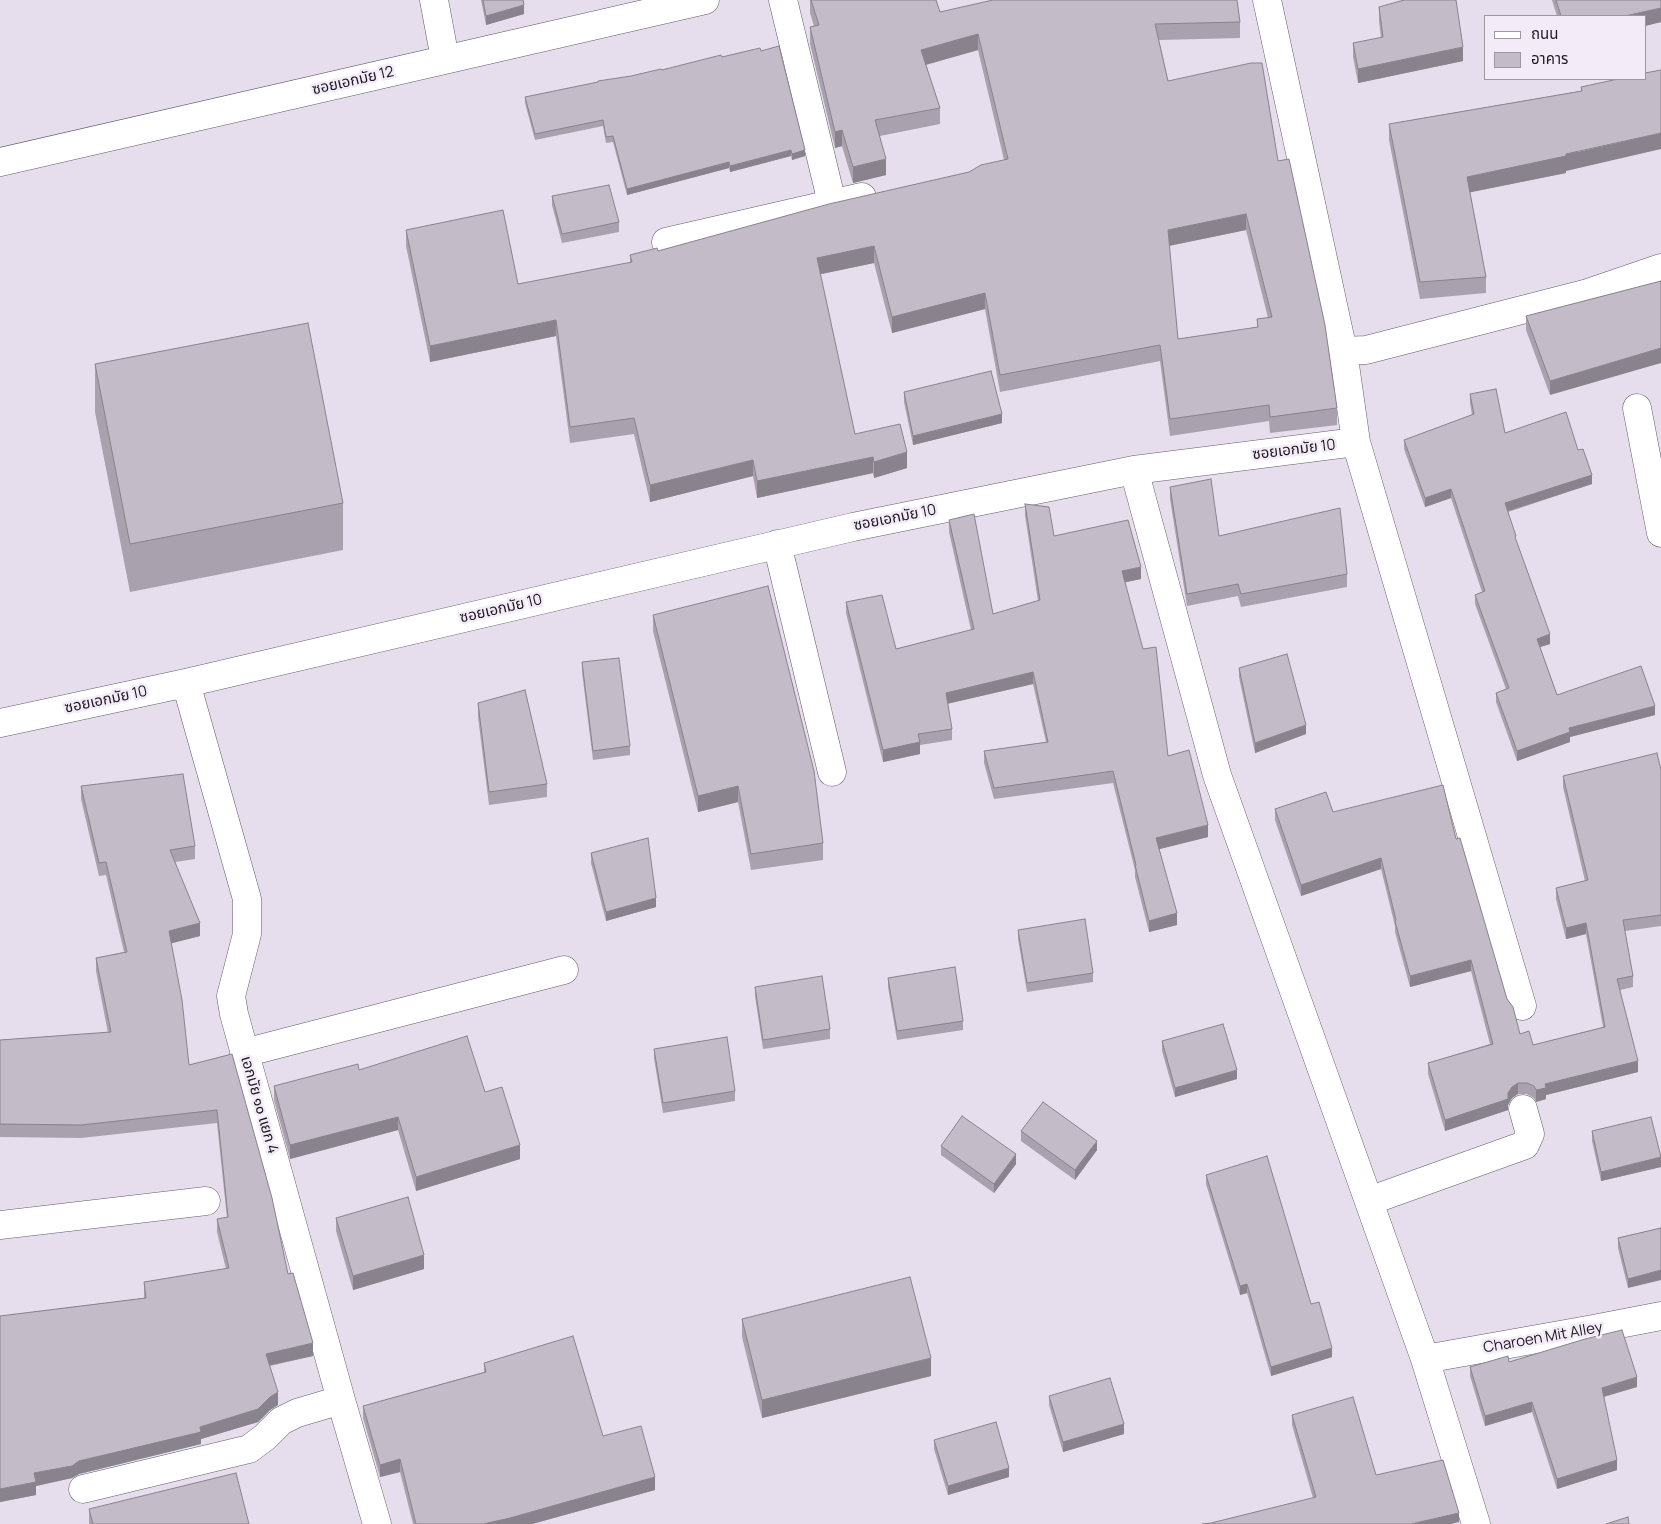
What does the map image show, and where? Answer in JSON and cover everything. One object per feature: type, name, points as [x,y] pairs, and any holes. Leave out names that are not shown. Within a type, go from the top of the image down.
[{"type":"street","points":[[434,0],[445,59]]},
{"type":"street","name":"ซอยเอกมัย 12","points":[[0,162],[705,0]]},
{"type":"street","points":[[783,0],[832,204]]},
{"type":"street","name":"ซอยเอกมัย 10","points":[[0,723],[186,683],[853,526],[1134,470],[1356,442],[1343,351],[1267,0]]},
{"type":"street","points":[[666,242],[889,190]]},
{"type":"street","points":[[1343,351],[1366,350],[1588,293],[1661,268]]},
{"type":"street","points":[[1637,408],[1661,532]]},
{"type":"street","points":[[1356,442],[1522,1006]]},
{"type":"street","points":[[1134,470],[1217,775],[1425,1359],[1476,1524]]},
{"type":"street","points":[[777,544],[832,772]]},
{"type":"street","name":"เอกมัย ๑๐ แยก 4","points":[[186,683],[248,900],[247,934],[231,996],[234,1014],[377,1524]]},
{"type":"street","points":[[244,1053],[564,970]]},
{"type":"street","points":[[1369,1201],[1525,1145],[1530,1134],[1523,1109]]},
{"type":"street","points":[[0,1225],[206,1201]]},
{"type":"street","name":"Charoen Mit Alley","points":[[1425,1359],[1661,1316]]},
{"type":"street","points":[[83,1489],[249,1449],[265,1437],[281,1421],[296,1413],[341,1400]]},
{"type":"building","points":[[483,0],[523,0],[524,5],[486,16]]},
{"type":"building","points":[[811,0],[936,0],[940,12],[993,0],[1237,0],[1240,22],[1155,24],[1168,81],[1251,63],[1262,63],[1278,161],[1289,159],[1325,325],[1337,408],[1270,417],[1269,405],[1170,419],[1160,345],[1000,375],[985,293],[892,317],[874,246],[817,258],[855,434],[900,424],[907,452],[874,462],[873,457],[757,481],[753,460],[650,485],[634,418],[570,427],[556,320],[430,346],[406,230],[503,210],[518,284],[632,262],[630,255],[657,248],[658,251],[829,204],[969,172],[981,165],[1008,159],[978,34],[921,50],[940,108],[875,120],[886,159],[853,167],[842,130],[835,132],[810,27],[819,25]],"holes":[[[1246,214],[1272,317],[1257,319],[1258,327],[1178,339],[1168,230]]]},
{"type":"building","points":[[1404,0],[1456,0],[1463,47],[1358,69],[1353,43],[1383,37],[1379,7]]},
{"type":"building","points":[[1556,0],[1661,0],[1661,8],[1630,15],[1561,15]]},
{"type":"building","points":[[779,46],[805,150],[792,154],[791,150],[730,166],[729,162],[627,189],[613,136],[606,137],[603,120],[535,134],[525,97],[598,81],[662,70],[721,55],[722,57],[760,48],[761,51]]},
{"type":"building","points":[[1661,70],[1661,133],[1467,177],[1486,277],[1420,282],[1389,124],[1582,91],[1581,87],[1613,80],[1646,80],[1646,73]]},
{"type":"building","points":[[609,185],[619,222],[562,234],[552,196]]},
{"type":"building","points":[[1661,281],[1661,348],[1550,381],[1526,316]]},
{"type":"building","points":[[308,323],[343,503],[130,544],[95,364]]},
{"type":"building","points":[[991,371],[1002,414],[913,436],[904,392]]},
{"type":"building","points":[[1496,389],[1505,433],[1566,412],[1578,450],[1583,449],[1592,475],[1505,503],[1515,537],[1550,634],[1537,639],[1557,695],[1641,666],[1655,706],[1569,728],[1570,732],[1517,751],[1496,693],[1509,688],[1475,595],[1485,591],[1451,489],[1425,498],[1404,440],[1474,414],[1470,394]]},
{"type":"building","points":[[1211,479],[1219,536],[1340,508],[1347,574],[1241,594],[1238,584],[1187,594],[1170,487]]},
{"type":"building","points":[[1025,504],[1049,507],[1054,536],[1128,520],[1141,567],[1122,571],[1143,649],[1156,647],[1168,756],[1189,750],[1208,825],[1156,838],[1177,913],[1149,921],[1113,771],[994,788],[984,751],[1048,742],[1033,672],[946,693],[952,729],[918,734],[920,742],[883,750],[846,602],[882,595],[896,649],[974,629],[949,520],[974,514],[993,614],[1040,600]]},
{"type":"building","points":[[768,586],[814,771],[823,843],[751,854],[738,786],[698,796],[653,615]]},
{"type":"building","points":[[1287,654],[1306,725],[1255,743],[1239,668]]},
{"type":"building","points":[[619,658],[630,746],[593,751],[582,662]]},
{"type":"building","points":[[525,690],[547,784],[489,792],[478,703]]},
{"type":"building","points":[[1657,753],[1661,770],[1661,915],[1623,920],[1633,976],[1617,979],[1638,1061],[1545,1084],[1546,1088],[1536,1090],[1534,1086],[1527,1083],[1518,1083],[1508,1093],[1508,1099],[1445,1120],[1428,1063],[1493,1044],[1471,960],[1410,976],[1381,858],[1301,885],[1275,809],[1326,792],[1333,812],[1443,785],[1456,839],[1460,838],[1507,999],[1513,1007],[1520,1034],[1529,1031],[1533,1045],[1605,1027],[1586,923],[1566,928],[1556,888],[1588,880],[1563,776]]},
{"type":"building","points":[[183,774],[195,846],[170,850],[200,923],[169,931],[182,1000],[189,1065],[232,1054],[272,1198],[288,1274],[293,1273],[313,1343],[266,1354],[278,1392],[258,1409],[200,1427],[201,1432],[79,1461],[72,1466],[34,1473],[36,1482],[0,1489],[0,1316],[146,1298],[144,1282],[229,1268],[217,1219],[228,1217],[217,1110],[81,1125],[0,1124],[0,1040],[111,1032],[96,958],[127,952],[106,862],[99,863],[81,786]]},
{"type":"building","points":[[648,838],[656,898],[606,912],[591,853]]},
{"type":"building","points":[[1085,919],[1093,973],[1027,983],[1018,930]]},
{"type":"building","points":[[955,967],[963,1021],[897,1031],[888,978]]},
{"type":"building","points":[[822,976],[830,1029],[763,1040],[755,987]]},
{"type":"building","points":[[1223,1024],[1237,1070],[1175,1088],[1162,1041]]},
{"type":"building","points":[[467,1036],[485,1092],[502,1087],[520,1145],[416,1177],[398,1117],[290,1145],[274,1086],[358,1064],[359,1070]]},
{"type":"building","points":[[727,1037],[735,1091],[663,1103],[654,1049]]},
{"type":"building","points":[[1043,1102],[1097,1141],[1075,1170],[1021,1131]]},
{"type":"building","points":[[962,1116],[1016,1154],[994,1184],[941,1146]]},
{"type":"building","points":[[1651,1117],[1661,1157],[1601,1172],[1592,1131]]},
{"type":"building","points":[[1267,1156],[1311,1304],[1319,1302],[1332,1348],[1271,1367],[1247,1284],[1240,1286],[1206,1175]]},
{"type":"building","points":[[408,1197],[424,1255],[353,1276],[336,1218]]},
{"type":"building","points":[[1661,1228],[1661,1270],[1628,1279],[1618,1238]]},
{"type":"building","points":[[910,1277],[931,1358],[762,1400],[742,1319]]},
{"type":"building","points":[[1622,1330],[1637,1377],[1602,1388],[1617,1460],[1557,1479],[1532,1402],[1485,1416],[1470,1367],[1508,1356],[1509,1362]]},
{"type":"building","points":[[573,1336],[603,1436],[641,1426],[655,1477],[483,1524],[416,1524],[400,1459],[380,1465],[363,1406],[486,1372],[484,1363]]},
{"type":"building","points":[[1110,1378],[1124,1424],[1063,1442],[1049,1396]]},
{"type":"building","points":[[1353,1397],[1376,1475],[1443,1460],[1459,1513],[1411,1524],[1202,1524],[1316,1497],[1292,1415]]},
{"type":"building","points":[[996,1422],[1009,1468],[948,1486],[934,1440]]},
{"type":"building","points":[[236,1473],[249,1524],[93,1524],[89,1509]]},
{"type":"building","points":[[1628,1517],[1629,1524],[1606,1524]]}]
